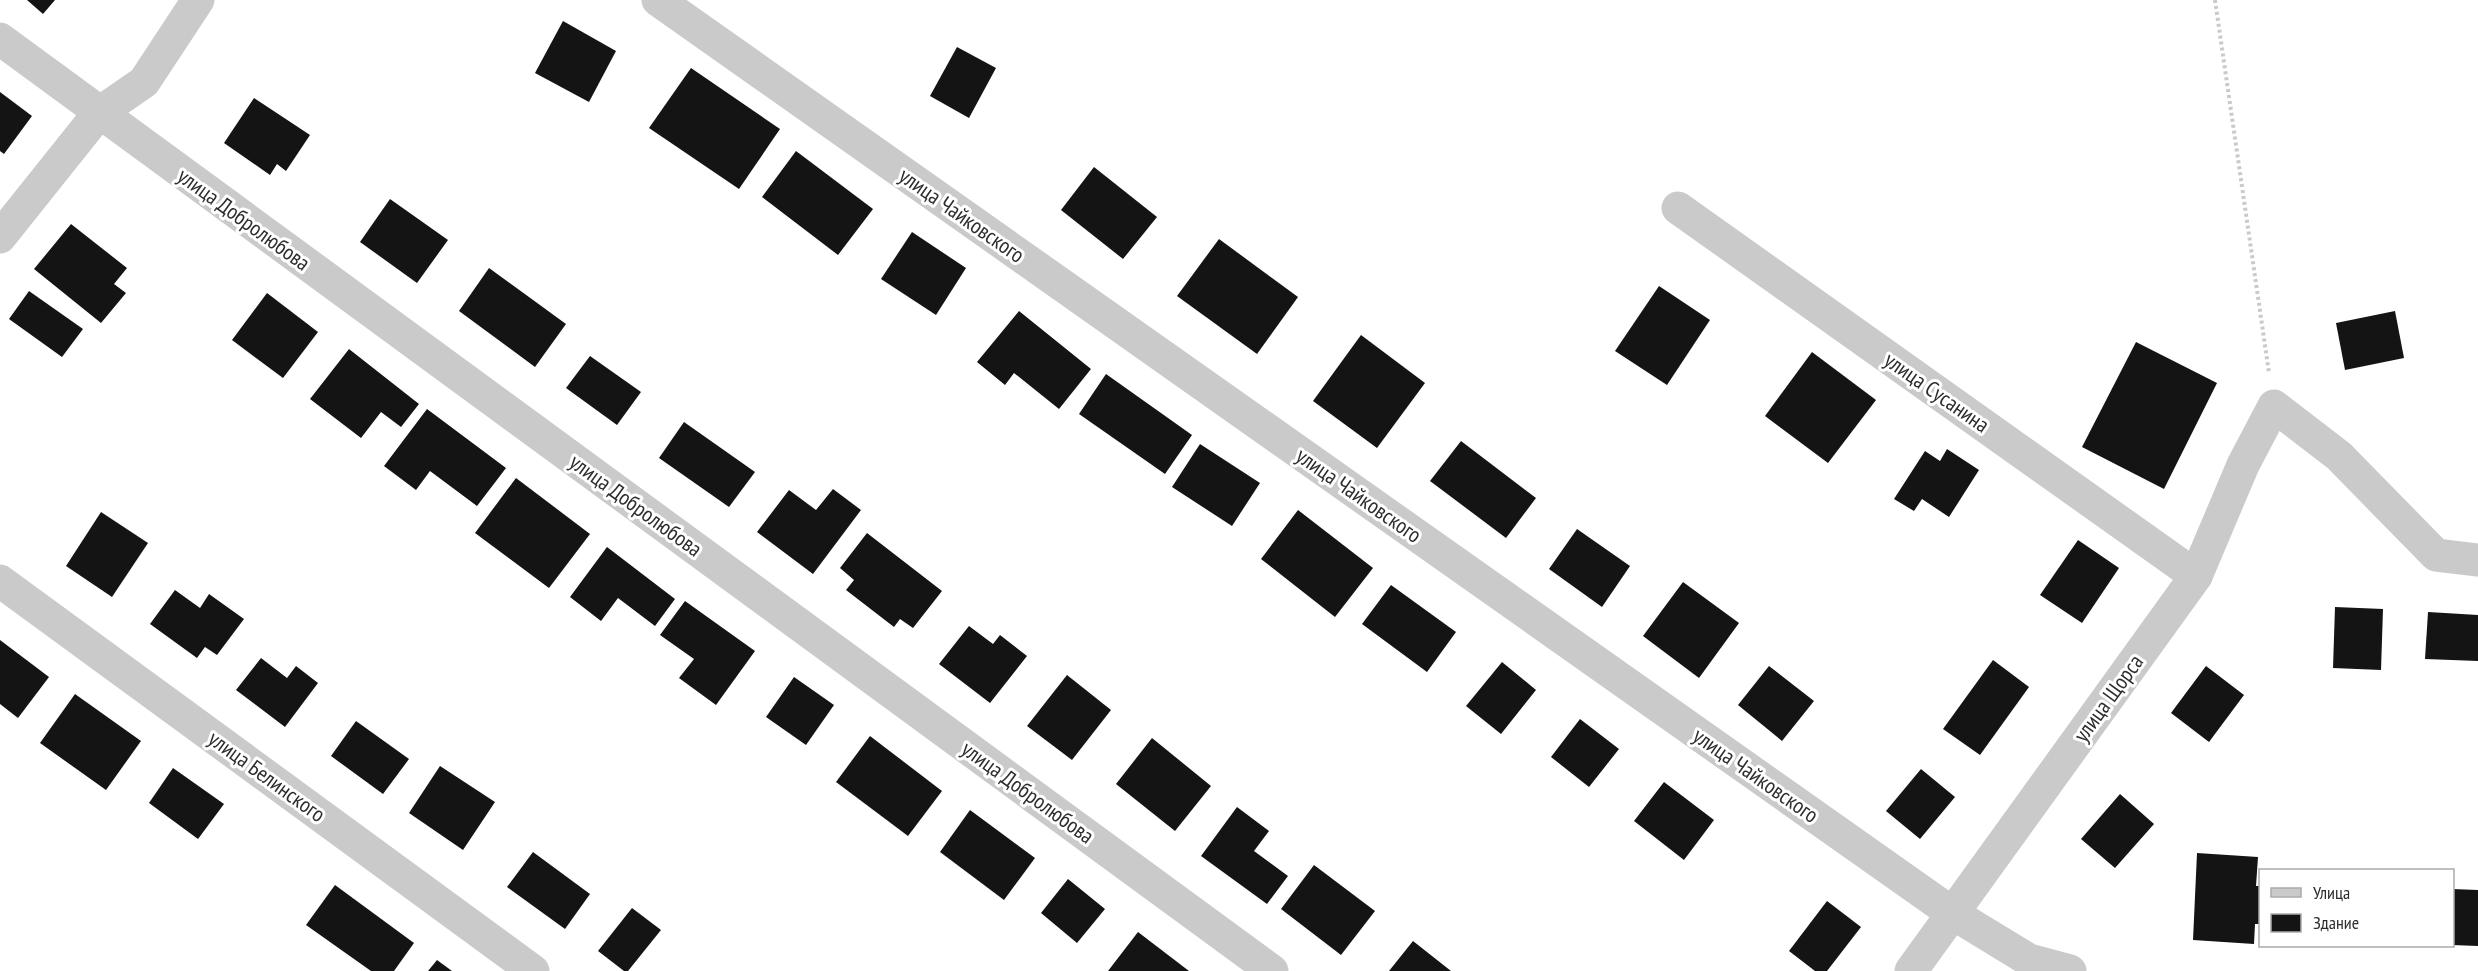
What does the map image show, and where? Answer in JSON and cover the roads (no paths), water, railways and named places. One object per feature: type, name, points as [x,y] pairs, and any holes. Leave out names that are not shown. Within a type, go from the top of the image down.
[{"type":"street","points":[[0,237],[99,113],[144,82],[198,0]]},
{"type":"street","name":"улица Чайковского","points":[[658,0],[1952,913],[2029,960],[2070,971]]},
{"type":"street","name":"улица Добролюбова","points":[[0,39],[1272,971]]},
{"type":"street","name":"улица Сусанина","points":[[1678,208],[2196,576]]},
{"type":"street","name":"улица Щорса","points":[[1911,971],[2196,576],[2243,465],[2274,406],[2339,456],[2436,555],[2478,560]]},
{"type":"street","name":"улица Белинского","points":[[0,581],[533,971]]}]
